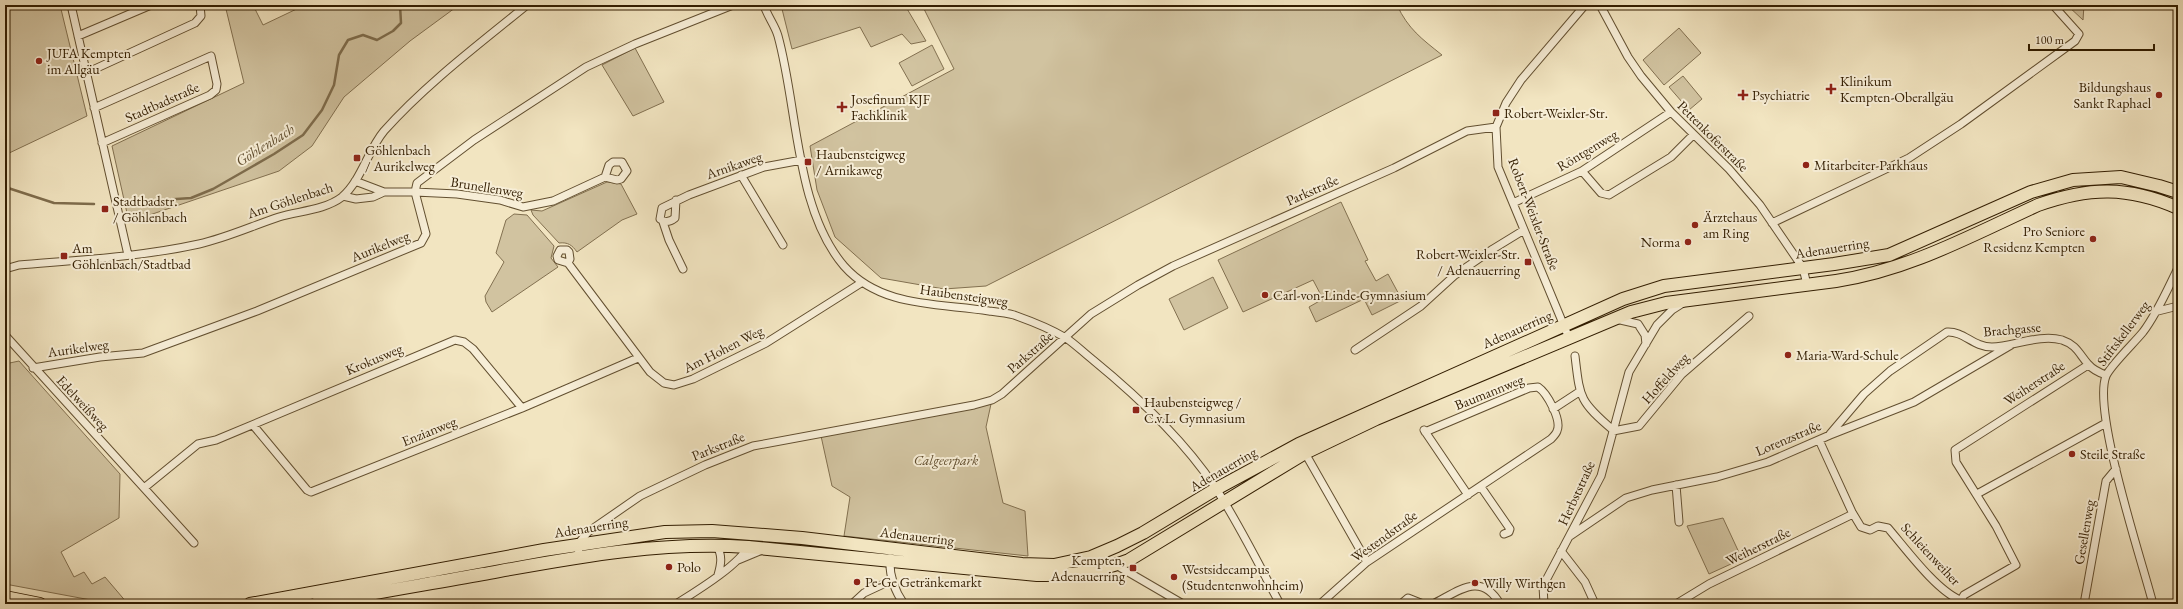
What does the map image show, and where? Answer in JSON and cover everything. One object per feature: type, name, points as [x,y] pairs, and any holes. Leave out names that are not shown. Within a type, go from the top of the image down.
[{"type":"main road","name":"Adenauerring","points":[[316,604],[665,532],[712,531],[751,534],[890,548],[1022,564],[1054,565],[1091,557],[1143,533],[1216,489],[1299,444],[1623,299],[1664,286],[1802,268],[1889,254],[2031,192],[2073,180],[2121,177],[2178,192]]},
{"type":"main road","name":"Adenauerring","points":[[250,604],[578,550],[716,545],[1037,576],[1085,573],[1116,565],[1147,549],[1305,453],[1376,420],[1630,312],[1666,303],[1862,277],[1893,269],[1926,257],[2038,205],[2057,198],[2098,191],[2120,190],[2160,200],[2178,208]]},
{"type":"main road","points":[[5,597],[40,604]]},
{"type":"street","points":[[71,5],[128,255]]},
{"type":"street","points":[[78,36],[151,5]]},
{"type":"street","points":[[86,73],[195,23],[201,16],[200,5]]},
{"type":"street","name":"Am Göhlenbach","points":[[5,269],[18,265],[141,255],[200,244],[280,217],[334,202],[343,196],[355,181],[375,143],[402,111],[438,78],[527,5]]},
{"type":"street","points":[[415,192],[417,183],[474,140],[586,67],[656,35],[733,5]]},
{"type":"street","name":"Haubensteigweg","points":[[764,5],[778,34],[807,186],[822,234],[844,266],[861,283],[896,298],[928,304],[965,307],[1013,315],[1066,338],[1111,375],[1153,414],[1200,466],[1216,489],[1280,604]]},
{"type":"street","name":"Robert-Weixler-Straße","points":[[1569,338],[1498,167],[1496,127],[1506,103],[1521,80],[1585,5]]},
{"type":"street","name":"Pettenkoferstraße","points":[[1600,5],[1628,58],[1671,112],[1729,169],[1753,196],[1802,268],[1807,285]]},
{"type":"street","points":[[1772,224],[1909,158],[1961,124],[2075,41],[2079,34],[2053,5]]},
{"type":"street","name":"Stadtbadstraße","points":[[94,108],[211,56],[217,84],[216,90],[210,95],[102,143]]},
{"type":"street","name":"Röntgenweg","points":[[1513,203],[1582,171],[1671,112]]},
{"type":"street","name":"Parkstraße","points":[[578,550],[588,532],[640,496],[705,465],[753,446],[992,400],[1002,394],[1092,314],[1138,285],[1173,266],[1394,168],[1466,131],[1496,127]]},
{"type":"street","points":[[1582,171],[1601,192],[1610,195],[1671,157],[1693,135]]},
{"type":"street","name":"Arnikaweg","points":[[683,269],[669,240],[664,222],[660,219],[659,215],[662,208],[676,200],[764,167],[802,160]]},
{"type":"street","points":[[741,175],[783,245]]},
{"type":"street","name":"Brunellenweg","points":[[355,181],[384,192],[415,192],[478,197],[523,207],[553,201],[605,177]]},
{"type":"street","name":"Brunellenweg","points":[[343,196],[356,199],[373,197],[384,192]]},
{"type":"street","name":"Aurikelweg","points":[[33,368],[100,357],[143,353],[257,311],[421,243],[426,234],[415,192]]},
{"type":"street","points":[[664,222],[675,218],[676,200]]},
{"type":"street","points":[[1355,350],[1421,306],[1455,275],[1524,230]]},
{"type":"street","name":"Am Hohen Weg","points":[[568,263],[638,358],[656,378],[664,383],[682,384],[766,343],[861,283]]},
{"type":"street","name":"Stiftskellerweg","points":[[2153,604],[2116,468],[2106,423],[2103,395],[2106,375],[2158,311],[2178,268]]},
{"type":"street","name":"Herbststraße","points":[[1544,604],[1542,586],[1601,476],[1629,372],[1646,346],[1657,325],[1672,310],[1689,300]]},
{"type":"street","points":[[2158,311],[2178,306]]},
{"type":"street","name":"Hoffeldweg","points":[[1613,430],[1639,426],[1682,374],[1749,316]]},
{"type":"street","points":[[1614,319],[1638,324],[1645,335],[1646,346]]},
{"type":"street","name":"Brachgasse","points":[[1830,435],[1864,394],[1890,371],[1947,332],[1956,332],[1980,346],[2011,346],[2043,339],[2062,340],[2078,349],[2088,364],[2106,375]]},
{"type":"street","name":"Edelweißweg","points":[[5,335],[33,368],[194,543]]},
{"type":"street","name":"Krokusweg","points":[[144,488],[198,444],[253,425],[455,340],[464,342],[473,349],[522,408]]},
{"type":"street","name":"Lorenzstraße","points":[[1570,536],[1626,498],[1652,490],[1717,477],[1768,462],[1830,435],[1914,402],[2011,346]]},
{"type":"street","points":[[1575,356],[1580,392],[1593,413],[1613,430]]},
{"type":"street","name":"Enzianweg","points":[[253,425],[307,490],[311,492],[522,408],[638,358]]},
{"type":"street","name":"Weiherstraße","points":[[1977,494],[1956,462],[1954,457],[1955,450],[2088,364]]},
{"type":"street","name":"Baumannweg","points":[[1468,496],[1425,431],[1529,388],[1538,387],[1545,392],[1558,424],[1557,431],[1551,439]]},
{"type":"street","points":[[1553,409],[1580,392]]},
{"type":"street","points":[[1959,602],[1964,595],[2016,565],[1977,494],[2106,423]]},
{"type":"street","name":"Westendstraße","points":[[1320,604],[1367,562],[1468,496],[1551,439]]},
{"type":"street","name":"Schleienweiher","points":[[1819,440],[1853,514],[1861,527],[1866,529],[1878,526],[1888,528],[1936,583],[1959,602]]},
{"type":"street","points":[[1305,453],[1367,562]]},
{"type":"street","name":"Gesellenweg","points":[[2084,604],[2106,481],[2116,468]]},
{"type":"street","points":[[1676,485],[1679,522]]},
{"type":"street","points":[[1481,487],[1510,529],[1509,532],[1504,534]]},
{"type":"street","name":"Weiherstraße","points":[[1676,604],[1709,584],[1853,514]]},
{"type":"street","points":[[676,604],[718,576],[734,562],[748,547],[751,534]]},
{"type":"street","points":[[716,545],[721,555],[722,562],[718,576]]},
{"type":"street","points":[[890,548],[892,580],[896,592],[904,604]]},
{"type":"street","points":[[734,562],[764,550]]},
{"type":"street","points":[[1561,551],[1585,582],[1595,604]]},
{"type":"street","points":[[1116,565],[1183,604]]},
{"type":"street","points":[[852,604],[864,593],[892,580]]},
{"type":"street","points":[[1433,604],[1466,588],[1482,586],[1489,589],[1500,604]]},
{"type":"street","points":[[1401,604],[1408,598],[1423,604]]},
{"type":"green space","name":"JUFA Kempten im Allgäu","points":[[5,5],[60,5],[87,116],[5,155]]},
{"type":"green space","points":[[225,5],[253,5],[263,25],[305,5],[459,5],[410,41],[344,97],[312,146],[279,171],[129,222],[112,146],[244,83]]},
{"type":"green space","points":[[781,5],[909,5],[906,7],[926,41],[911,44],[902,34],[871,47],[860,27],[792,49]]},
{"type":"green space","points":[[922,5],[1397,5],[1411,27],[1442,55],[986,286],[944,289],[881,278],[835,237],[817,190],[810,146],[954,69]]},
{"type":"green space","points":[[2067,5],[2084,5],[2083,20]]},
{"type":"green space","points":[[1679,28],[1701,53],[1664,85],[1643,60]]},
{"type":"green space","points":[[932,45],[944,69],[912,86],[899,63]]},
{"type":"green space","points":[[635,48],[664,102],[633,116],[602,65]]},
{"type":"green space","points":[[1683,76],[1702,99],[1689,110],[1669,87]]},
{"type":"green space","points":[[607,182],[621,184],[637,214],[622,220],[577,252],[570,244],[559,243],[533,215],[531,210],[542,211]]},
{"type":"green space","points":[[1341,202],[1368,260],[1365,261],[1376,281],[1388,274],[1402,300],[1372,315],[1364,299],[1316,322],[1309,307],[1323,299],[1313,280],[1243,312],[1218,260]]},
{"type":"green space","points":[[514,214],[527,215],[554,246],[551,258],[558,267],[492,312],[486,302],[485,296],[504,262],[496,253],[506,220]]},
{"type":"green space","points":[[1213,277],[1228,308],[1184,330],[1169,299]]},
{"type":"green space","points":[[19,361],[120,474],[119,518],[61,552],[74,577],[84,572],[92,584],[105,577],[128,604],[107,603],[5,584],[5,364]]},
{"type":"green space","name":"Calgeerpark","points":[[991,404],[986,427],[1003,503],[1025,511],[1028,556],[844,536],[850,497],[832,486],[821,436]]},
{"type":"green space","points":[[1723,518],[1742,559],[1709,574],[1687,526]]},
{"type":"waterway","name":"Göhlenbach","points":[[132,202],[191,198],[213,189],[274,154],[303,135],[322,110],[334,85],[339,55],[348,40],[363,35],[377,40],[393,31],[401,23],[400,5]]},
{"type":"waterway","name":"Göhlenbach","points":[[5,187],[54,203],[94,204]]},
{"type":"place","name":"JUFA Kempten im Allgäu","points":[[39,61]]},
{"type":"place","name":"Klinikum Kempten-Oberallgäu","points":[[1831,89]]},
{"type":"place","name":"Psychiatrie","points":[[1743,95]]},
{"type":"place","name":"Bildungshaus Sankt Raphael","points":[[2159,95]]},
{"type":"place","name":"Josefinum KJF Fachklinik","points":[[842,107]]},
{"type":"place","name":"Robert-Weixler-Str.","points":[[1496,113]]},
{"type":"place","name":"Göhlenbach / Aurikelweg","points":[[357,158]]},
{"type":"place","name":"Haubensteigweg / Arnikaweg","points":[[808,162]]},
{"type":"place","name":"Mitarbeiter-Parkhaus","points":[[1806,165]]},
{"type":"place","name":"Stadtbadstr. / Göhlenbach","points":[[105,209]]},
{"type":"place","name":"Ärztehaus am Ring","points":[[1695,225]]},
{"type":"place","name":"Pro Seniore Residenz Kempten","points":[[2093,239]]},
{"type":"place","name":"Norma","points":[[1688,242]]},
{"type":"place","name":"Am Göhlenbach/Stadtbad","points":[[64,256]]},
{"type":"place","name":"Robert-Weixler-Str. / Adenauerring","points":[[1528,262]]},
{"type":"place","name":"Carl-von-Linde-Gymnasium","points":[[1265,295]]},
{"type":"place","name":"Maria-Ward-Schule","points":[[1788,355]]},
{"type":"place","name":"Haubensteigweg / C.v.L. Gymnasium","points":[[1136,410]]},
{"type":"place","name":"Steile Straße","points":[[2072,454]]},
{"type":"place","name":"Polo","points":[[669,567]]},
{"type":"place","name":"Kempten, Adenauerring","points":[[1133,568]]},
{"type":"place","name":"Westsidecampus (Studentenwohnheim)","points":[[1174,577]]},
{"type":"place","name":"Pe-Ge Getränkemarkt","points":[[857,582]]},
{"type":"place","name":"Willy Wirthgen","points":[[1475,583]]}]
